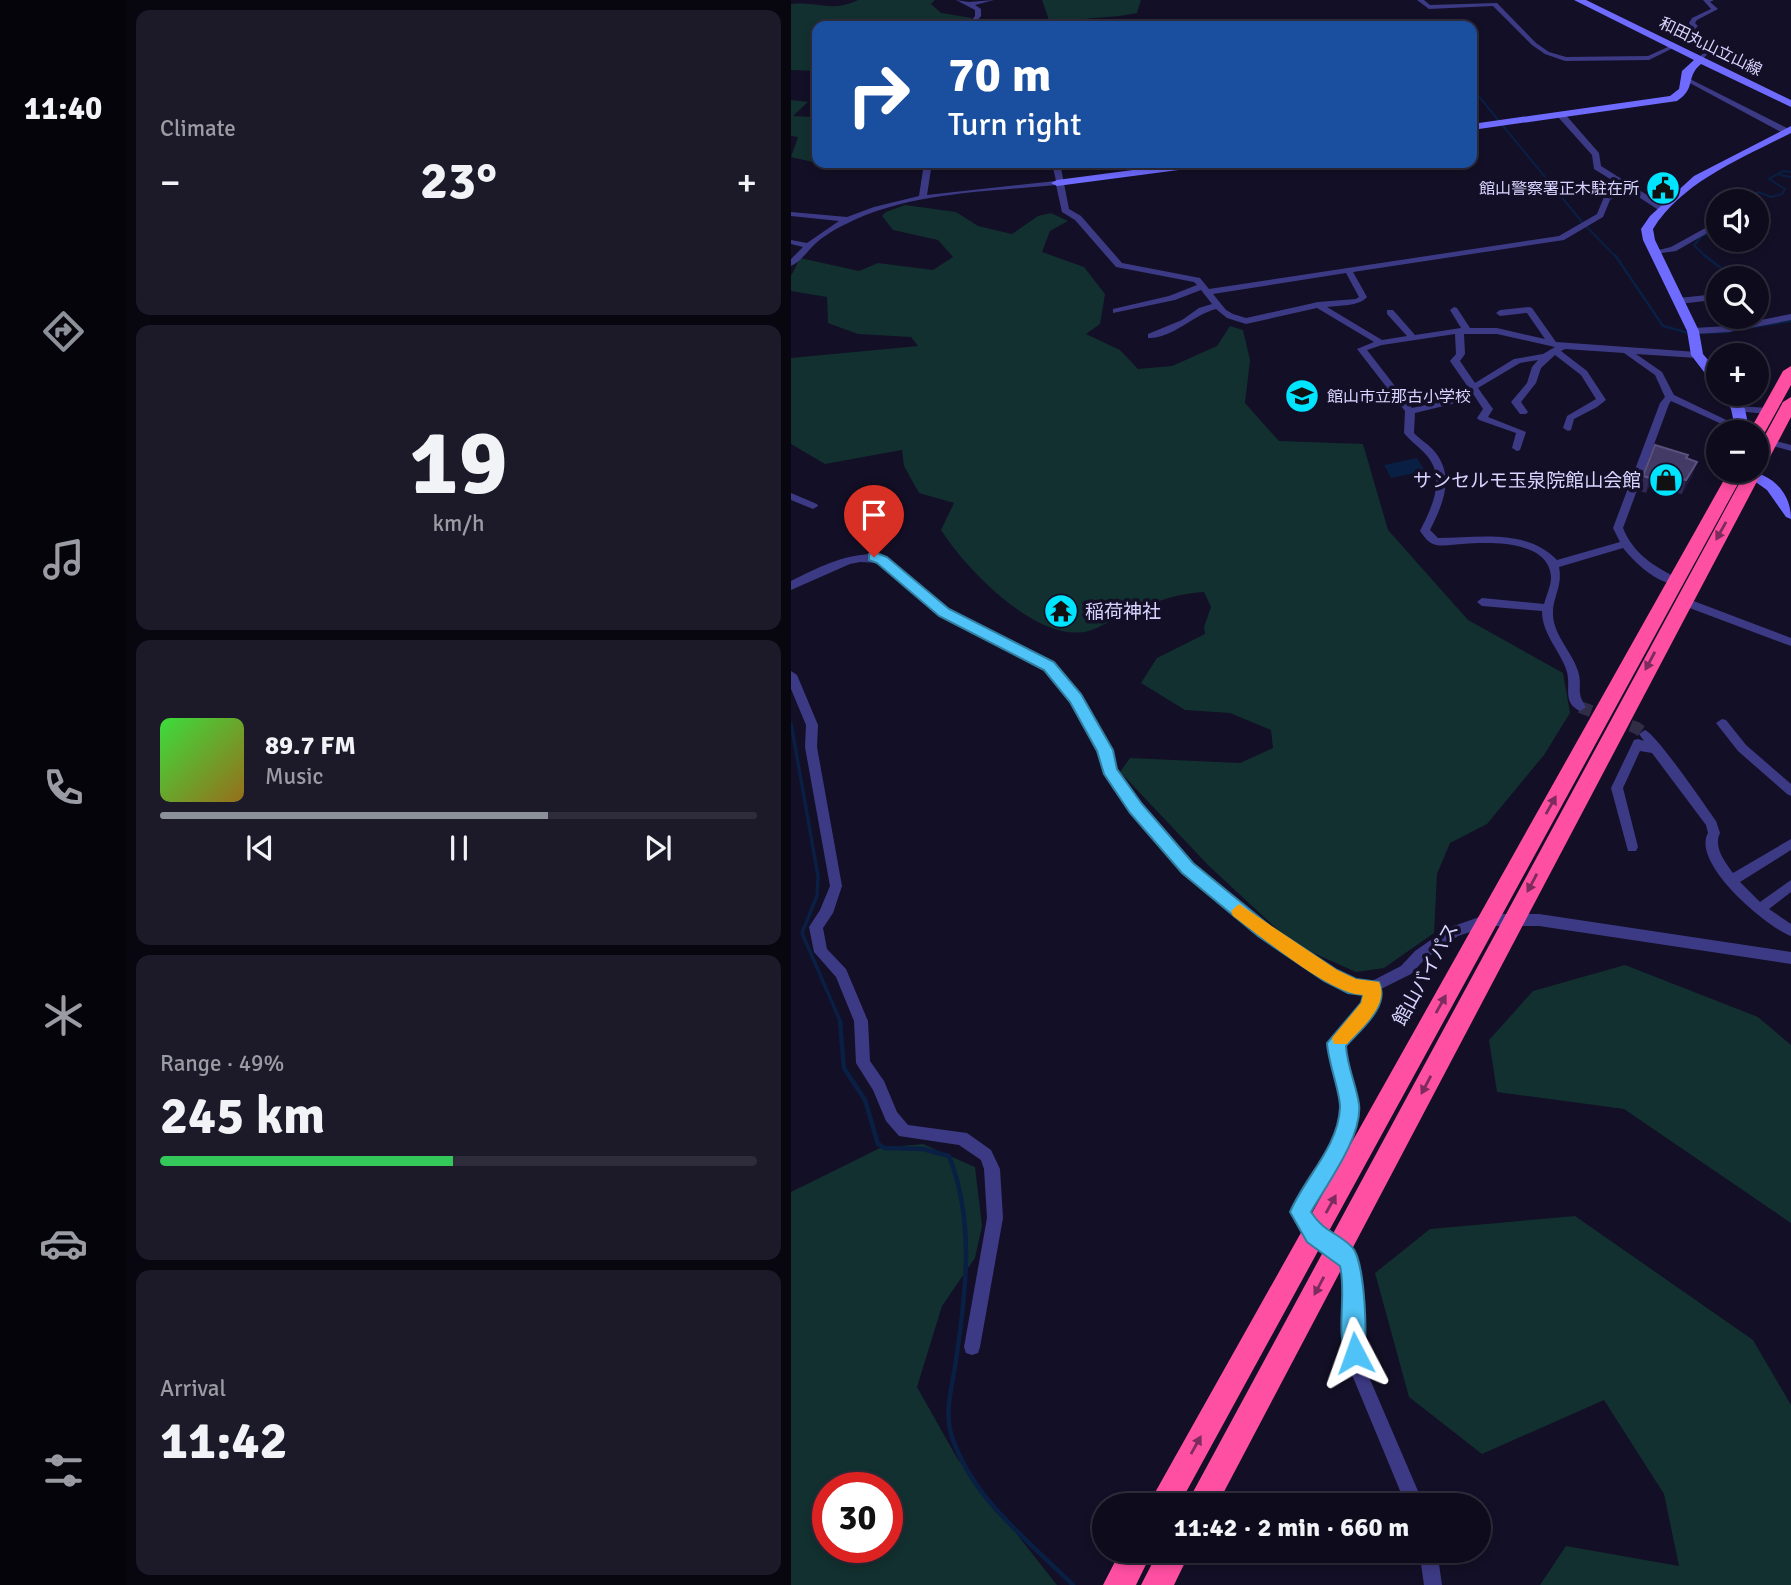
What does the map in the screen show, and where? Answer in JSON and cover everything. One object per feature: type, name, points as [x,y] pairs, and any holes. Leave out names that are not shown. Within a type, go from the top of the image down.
[{"type":"highway","name":"館山バイパス","points":[[1766,420],[1768,411],[1791,371]]},
{"type":"highway","name":"館山バイパス","points":[[1769,430],[1791,402]]},
{"type":"highway","name":"館山バイパス","points":[[1170,1493],[1488,920],[1741,483]]},
{"type":"highway","name":"館山バイパス","points":[[1207,1493],[1513,919],[1678,591]]},
{"type":"highway","points":[[1157,1585],[1169,1563]]},
{"type":"main road","name":"和田丸山立山線","points":[[1579,0],[1672,47],[1788,100]]},
{"type":"main road","points":[[1477,126],[1673,99],[1686,90],[1687,71],[1700,60]]},
{"type":"main road","points":[[1706,366],[1697,355],[1693,331],[1655,252],[1647,229],[1663,209],[1698,178],[1789,130]]},
{"type":"main road","points":[[1057,183],[1171,168]]},
{"type":"main road","points":[[1735,406],[1740,420]]},
{"type":"main road","points":[[1767,483],[1791,514]]},
{"type":"street","points":[[959,0],[978,9],[978,16],[974,21]]},
{"type":"street","points":[[971,4],[991,0]]},
{"type":"street","points":[[1420,0],[1429,7],[1495,4],[1534,44],[1547,53],[1572,60],[1649,58],[1672,47]]},
{"type":"street","points":[[1700,60],[1712,46],[1709,40],[1687,33],[1695,26],[1692,23],[1694,19],[1715,9],[1705,1],[1710,0]]},
{"type":"street","points":[[1688,80],[1789,130]]},
{"type":"street","points":[[1561,115],[1596,155],[1597,167],[1616,177],[1626,188],[1663,209]]},
{"type":"street","points":[[923,198],[927,168]]},
{"type":"street","points":[[1056,168],[1057,183],[1065,210],[1078,218],[1119,265],[1174,273],[1198,280],[1216,306],[1236,320],[1246,321],[1318,305],[1359,301],[1363,297],[1348,270]]},
{"type":"street","points":[[791,264],[805,245],[849,220],[884,207],[923,198],[1057,183]]},
{"type":"street","points":[[1116,311],[1205,289],[1561,238],[1600,215],[1607,199],[1626,188]]},
{"type":"street","points":[[791,214],[849,220]]},
{"type":"street","points":[[1655,252],[1673,249],[1706,231]]},
{"type":"street","points":[[791,242],[805,245]]},
{"type":"street","points":[[1679,301],[1706,298]]},
{"type":"street","points":[[1318,305],[1381,343]]},
{"type":"street","points":[[1151,336],[1185,322],[1202,310],[1216,306]]},
{"type":"street","points":[[1454,310],[1463,331],[1461,354],[1455,361],[1488,409],[1482,418],[1521,432],[1517,448]]},
{"type":"street","points":[[1500,313],[1529,310],[1558,347],[1584,373],[1601,400],[1595,407],[1581,409],[1570,418],[1568,428]]},
{"type":"street","points":[[1390,312],[1414,339]]},
{"type":"street","points":[[1693,331],[1729,329],[1791,317]]},
{"type":"street","points":[[1580,706],[1574,700],[1574,676],[1550,628],[1548,608],[1556,576],[1553,565],[1537,550],[1506,540],[1440,542],[1427,535],[1425,531],[1443,488],[1443,474],[1428,450],[1409,433],[1410,411],[1361,349],[1381,343],[1463,331],[1497,331],[1558,347],[1697,355]]},
{"type":"street","points":[[1523,412],[1516,402],[1546,356],[1558,347]]},
{"type":"street","points":[[1627,352],[1660,374],[1670,397],[1716,420]]},
{"type":"street","points":[[1410,411],[1449,402],[1517,361],[1546,356]]},
{"type":"street","points":[[1670,397],[1618,528],[1626,544],[1678,591],[1791,642]]},
{"type":"street","points":[[1738,410],[1768,411]]},
{"type":"street","points":[[1769,439],[1791,448]]},
{"type":"street","points":[[791,496],[813,506]]},
{"type":"street","points":[[1553,565],[1626,544]]},
{"type":"street","points":[[793,581],[858,558],[874,557],[882,560],[944,613],[1049,666],[1075,698],[1105,750],[1109,770],[1136,808],[1188,868],[1264,931],[1330,975],[1355,987],[1373,987],[1406,970],[1420,955],[1453,932],[1488,920],[1539,920],[1791,958]]},
{"type":"street","points":[[1482,602],[1548,608]]},
{"type":"street","points":[[791,675],[812,725],[810,747],[836,886],[826,913],[816,927],[821,952],[841,972],[861,1021],[863,1063],[879,1086],[891,1115],[904,1131],[962,1138],[980,1150],[992,1169],[995,1217],[972,1347]]},
{"type":"street","points":[[1722,723],[1742,748],[1791,791]]},
{"type":"street","points":[[1645,734],[1711,824],[1714,833],[1711,838],[1713,851],[1732,880],[1759,911],[1791,930]]},
{"type":"street","points":[[1632,847],[1617,788],[1638,743],[1645,748],[1657,748]]},
{"type":"street","points":[[1732,880],[1791,844]]},
{"type":"street","points":[[1759,911],[1791,885]]},
{"type":"street","points":[[1373,987],[1370,1006],[1336,1043],[1338,1066],[1350,1105],[1345,1134],[1300,1212],[1314,1235],[1339,1250],[1350,1264],[1355,1285],[1353,1338],[1358,1370],[1410,1493]]},
{"type":"street","points":[[1430,1563],[1433,1585]]},
{"type":"green space","points":[[858,0],[935,0],[931,4],[941,13],[972,18],[969,21],[812,21],[812,71],[791,70],[791,4],[848,4]]},
{"type":"green space","points":[[1042,0],[1141,0],[1137,13],[1072,21],[1049,21]]},
{"type":"green space","points":[[791,100],[808,102],[793,116],[812,117],[812,162],[791,157],[798,137],[791,136]]},
{"type":"green space","points":[[905,205],[956,212],[978,226],[1012,234],[1038,216],[1051,213],[1068,221],[1050,231],[1042,252],[1084,267],[1105,294],[1100,324],[1086,334],[1120,350],[1138,369],[1172,366],[1217,346],[1230,326],[1243,330],[1250,360],[1245,403],[1279,441],[1363,444],[1388,530],[1468,620],[1563,673],[1570,713],[1544,755],[1487,824],[1450,843],[1437,874],[1434,933],[1384,968],[1356,972],[1293,944],[1209,866],[1120,772],[1130,758],[1240,763],[1273,748],[1271,730],[1230,713],[1185,710],[1141,683],[1157,658],[1205,634],[1204,627],[1211,607],[1204,592],[1180,595],[1158,602],[1084,632],[1064,631],[1044,625],[1003,598],[952,546],[941,530],[954,503],[919,493],[904,466],[902,450],[825,464],[791,444],[791,358],[918,346],[911,337],[858,334],[828,323],[827,297],[791,291],[791,276],[800,258],[859,271],[878,263],[933,270],[953,257],[938,240],[893,230],[882,216]]},
{"type":"green space","points":[[1625,965],[1758,1017],[1791,1045],[1791,1223],[1624,1109],[1497,1092],[1489,1040],[1533,991]]},
{"type":"green space","points":[[923,1144],[975,1167],[982,1226],[975,1258],[942,1306],[917,1387],[957,1458],[1057,1585],[791,1585],[791,1192],[880,1148]]},
{"type":"green space","points":[[1575,1216],[1753,1340],[1791,1405],[1791,1585],[1540,1585],[1566,1546],[1679,1566],[1664,1494],[1604,1400],[1482,1454],[1409,1397],[1375,1273],[1430,1229]]},
{"type":"water","points":[[1417,458],[1425,471],[1391,478],[1384,465]]},
{"type":"building","points":[[1655,445],[1688,455],[1686,458],[1697,462],[1686,480],[1653,472],[1650,478],[1643,476]]},
{"type":"waterway","points":[[1477,94],[1582,222],[1616,257]]},
{"type":"waterway","points":[[1769,196],[1782,194],[1785,189],[1769,179],[1783,171],[1791,172]]},
{"type":"waterway","points":[[1780,175],[1791,177]]},
{"type":"waterway","points":[[1704,255],[1694,245],[1706,235]]},
{"type":"waterway","points":[[1615,255],[1663,326],[1689,333]]},
{"type":"waterway","points":[[1704,255],[1718,266]]},
{"type":"waterway","points":[[1769,324],[1791,321]]},
{"type":"waterway","points":[[1702,333],[1729,332]]},
{"type":"waterway","points":[[791,723],[818,876],[817,896],[802,933],[841,1023]]},
{"type":"waterway","points":[[840,1022],[844,1068],[865,1100],[878,1144],[885,1148],[923,1149],[949,1156],[957,1181],[966,1257],[960,1335],[948,1416],[951,1434],[960,1457],[972,1478],[1003,1517],[1073,1585]]},
{"type":"tunnel","points":[[1580,707],[1637,728],[1645,734]]},
{"type":"slow traffic","points":[[1239,911],[1330,975],[1355,987],[1373,987],[1370,1006],[1341,1038]]},
{"type":"place","name":"館山警察署正木駐在所","points":[[1663,188]]},
{"type":"place","name":"館山市立那古小学校","points":[[1302,396]]},
{"type":"place","name":"サンセルモ玉泉院館山会館","points":[[1666,480]]},
{"type":"place","name":"稲荷神社","points":[[1061,611]]},
{"type":"route","points":[[874,557],[902,576],[944,613],[1049,666],[1075,698],[1105,750],[1109,770],[1136,808],[1188,868],[1264,931],[1330,975],[1355,987],[1373,987],[1370,1006],[1336,1043],[1338,1066],[1350,1105],[1345,1134],[1300,1212],[1314,1235],[1346,1255],[1350,1264],[1355,1285],[1352,1308],[1355,1353]]}]
